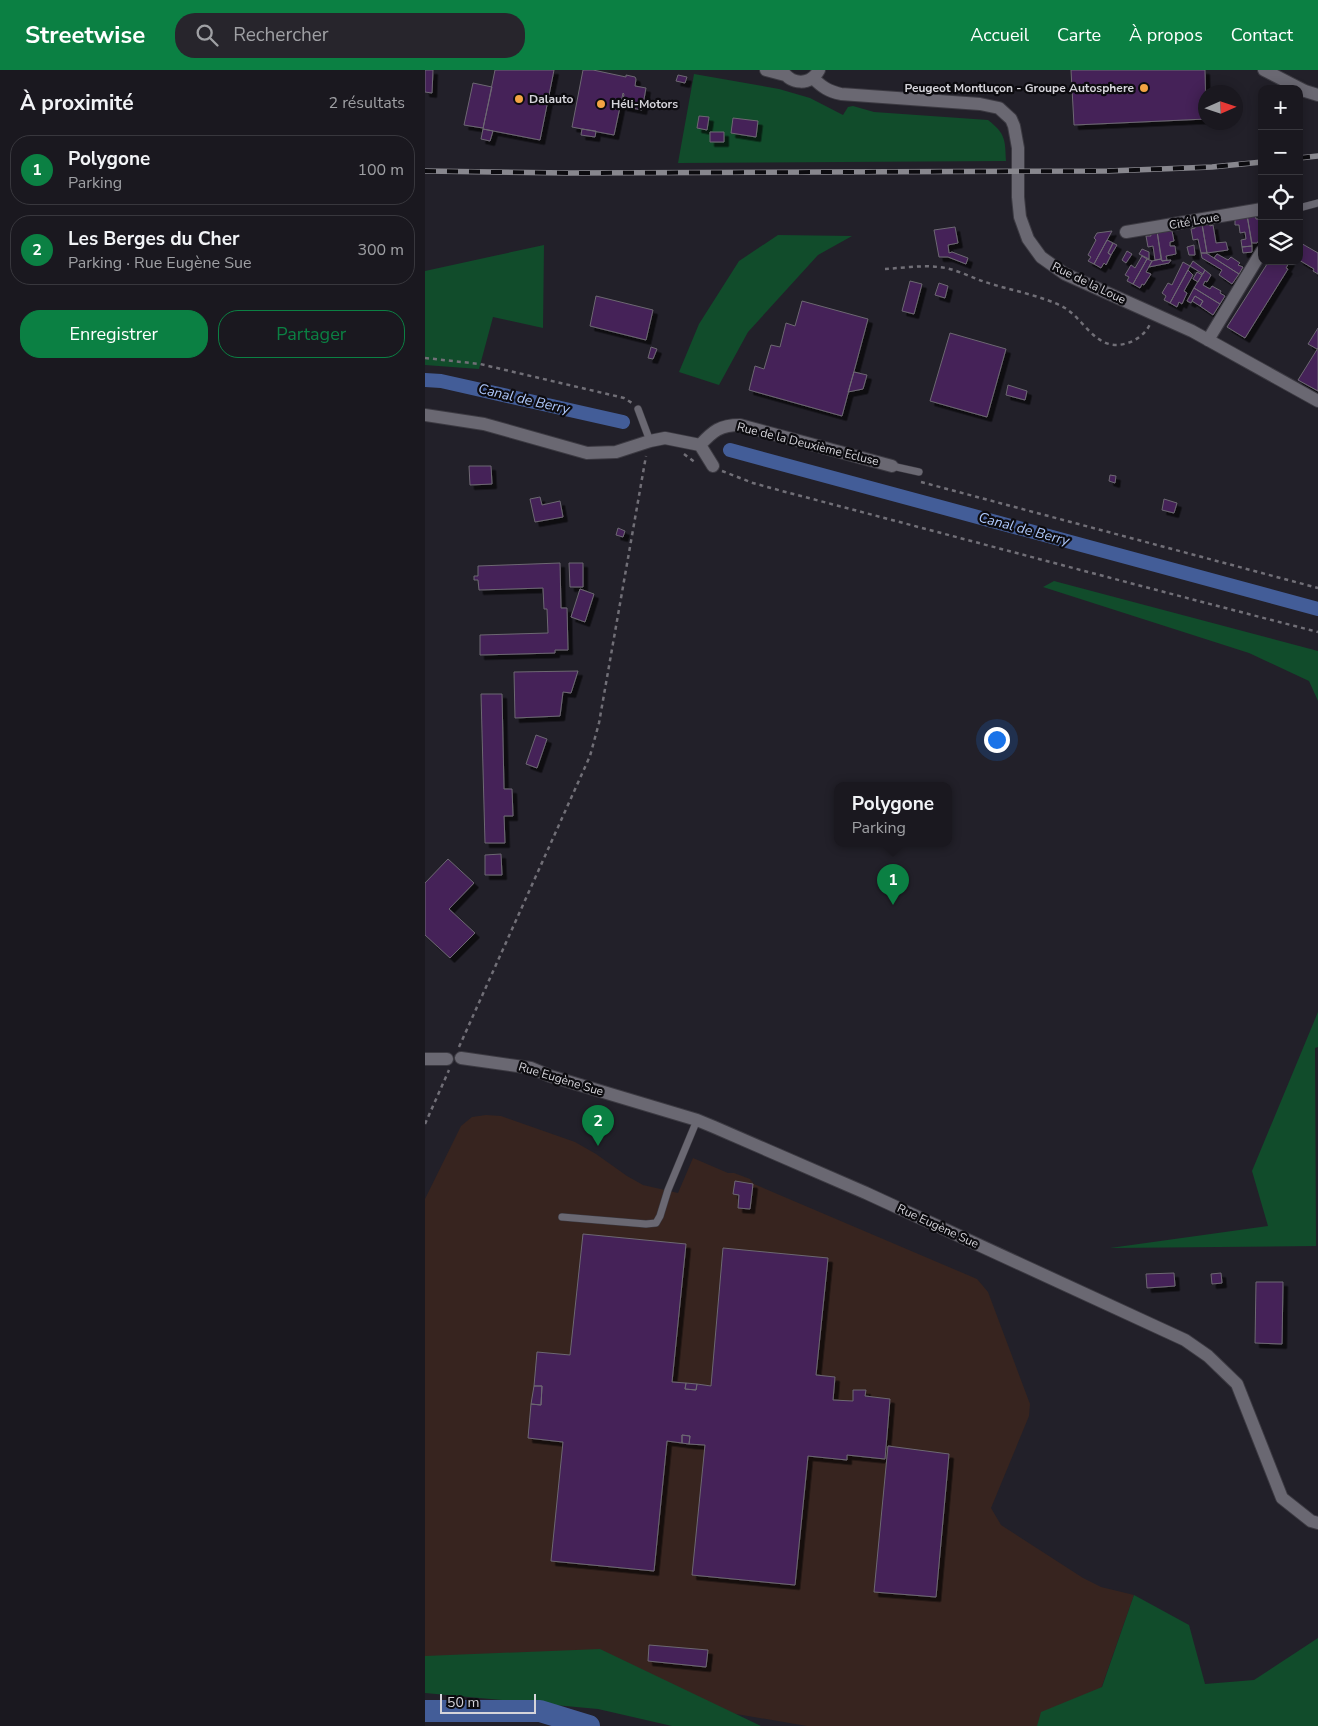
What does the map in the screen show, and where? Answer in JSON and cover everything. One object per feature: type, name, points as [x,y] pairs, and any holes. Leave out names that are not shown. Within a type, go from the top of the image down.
[{"type":"street","points":[[766,70],[783,73],[795,82],[802,82],[816,74]]},
{"type":"street","points":[[1264,70],[1305,91],[1318,95]]},
{"type":"street","name":"Rue de la Loue","points":[[816,74],[823,87],[829,91],[841,94],[981,104],[999,108],[1011,119],[1014,126],[1018,148],[1018,197],[1020,216],[1025,233],[1034,248],[1051,266],[1065,274],[1155,313],[1208,340],[1318,402]]},
{"type":"street","name":"Cité Loue","points":[[1126,232],[1258,210]]},
{"type":"street","points":[[1208,340],[1258,258]]},
{"type":"street","points":[[425,415],[484,424],[587,453],[616,452],[648,447],[665,438],[700,445],[713,466]]},
{"type":"street","name":"Rue de la Deuxième Ecluse","points":[[700,445],[710,434],[719,428],[740,425],[892,466]]},
{"type":"street","name":"Rue Eugène Sue","points":[[425,1059],[454,1058],[531,1068],[550,1076],[697,1120],[866,1193],[1185,1340],[1208,1356],[1237,1384],[1282,1498],[1311,1521],[1318,1523]]},
{"type":"lane","points":[[1303,207],[1318,203]]},
{"type":"lane","points":[[638,409],[648,447]]},
{"type":"lane","points":[[892,466],[919,472]]},
{"type":"lane","points":[[562,1217],[646,1224],[656,1223],[697,1120]]},
{"type":"path","points":[[885,270],[938,267],[1047,301],[1065,308],[1097,338],[1108,344],[1116,345],[1133,341],[1141,336],[1147,330],[1155,313]]},
{"type":"path","points":[[425,358],[479,364],[624,398],[638,409]]},
{"type":"path","points":[[425,1124],[590,756],[599,723],[648,447]]},
{"type":"path","points":[[677,451],[683,453],[696,464],[713,466],[727,474],[760,485],[1235,612],[1318,632]]},
{"type":"path","points":[[918,481],[1318,588]]},
{"type":"shaded area","points":[[486,1115],[501,1116],[575,1142],[643,1185],[678,1193],[693,1158],[728,1173],[734,1173],[750,1179],[754,1184],[977,1279],[988,1292],[1030,1404],[1029,1416],[991,1508],[1001,1525],[1083,1578],[1101,1587],[1134,1595],[1088,1726],[807,1726],[425,1661],[425,1199],[461,1126],[472,1117]]},
{"type":"green space","points":[[694,74],[779,89],[810,98],[843,115],[848,107],[853,106],[874,112],[988,120],[998,129],[1003,138],[1006,161],[678,163]]},
{"type":"green space","points":[[778,235],[852,236],[818,255],[748,332],[719,385],[679,372],[699,324],[739,261]]},
{"type":"green space","points":[[544,245],[543,328],[493,317],[479,369],[425,365],[425,271]]},
{"type":"green space","points":[[1054,581],[1318,651],[1318,701],[1309,681],[1249,653],[1043,587]]},
{"type":"green space","points":[[1318,1012],[1318,1047],[1315,1048],[1316,1246],[1110,1248],[1268,1226],[1252,1171]]},
{"type":"green space","points":[[1134,1595],[1189,1625],[1205,1684],[1254,1680],[1318,1638],[1318,1726],[1037,1726],[1041,1712],[1102,1687]]},
{"type":"green space","points":[[600,1649],[761,1726],[672,1726],[598,1709],[425,1693],[425,1656]]},
{"type":"building","points":[[425,70],[433,70],[432,93],[425,92]]},
{"type":"building","points":[[495,70],[554,70],[540,140],[483,129]]},
{"type":"building","points":[[583,70],[635,77],[635,86],[646,88],[642,110],[622,106],[623,93],[614,135],[572,127]]},
{"type":"building","points":[[1071,70],[1205,70],[1205,85],[1198,85],[1198,119],[1074,125]]},
{"type":"building","points":[[678,75],[687,77],[685,83],[676,81]]},
{"type":"building","points":[[473,83],[492,87],[483,128],[464,125]]},
{"type":"building","points":[[699,116],[709,117],[707,130],[697,128]]},
{"type":"building","points":[[733,118],[758,121],[756,137],[731,133]]},
{"type":"building","points":[[483,129],[493,131],[490,141],[481,139]]},
{"type":"building","points":[[582,129],[596,131],[595,137],[581,135]]},
{"type":"building","points":[[710,132],[724,132],[724,142],[710,142]]},
{"type":"building","points":[[1255,214],[1256,219],[1258,219],[1257,243],[1252,243],[1247,215]]},
{"type":"building","points":[[1247,215],[1252,246],[1242,247],[1241,240],[1246,239],[1245,232],[1240,233],[1239,225],[1235,225],[1235,218]]},
{"type":"building","points":[[1209,222],[1210,226],[1213,225],[1216,243],[1226,242],[1228,250],[1207,253],[1202,224]]},
{"type":"building","points":[[1202,224],[1207,253],[1201,253],[1198,239],[1193,240],[1191,229],[1195,228],[1195,225]]},
{"type":"building","points":[[955,227],[958,243],[948,245],[949,253],[952,252],[968,258],[966,264],[948,257],[939,257],[934,230]]},
{"type":"building","points":[[1170,228],[1174,241],[1170,242],[1170,246],[1175,246],[1176,254],[1166,256],[1167,260],[1162,261],[1157,231]]},
{"type":"building","points":[[1112,231],[1094,264],[1088,261],[1091,257],[1088,255],[1096,240],[1094,238],[1097,233]]},
{"type":"building","points":[[1157,231],[1161,259],[1155,260],[1153,246],[1148,247],[1146,236],[1151,236],[1150,232]]},
{"type":"building","points":[[1107,240],[1113,243],[1108,253],[1111,255],[1106,265],[1104,263],[1101,268],[1094,264]]},
{"type":"building","points":[[1113,243],[1117,245],[1111,255],[1108,253]]},
{"type":"building","points":[[1303,244],[1318,253],[1318,274],[1313,271],[1314,269],[1303,262]]},
{"type":"building","points":[[1194,245],[1195,255],[1189,255],[1187,247]]},
{"type":"building","points":[[1252,246],[1252,252],[1243,253],[1242,247]]},
{"type":"building","points":[[1142,249],[1149,252],[1149,259],[1139,254]]},
{"type":"building","points":[[1127,251],[1132,254],[1126,263],[1122,260]]},
{"type":"building","points":[[1201,253],[1206,253],[1239,274],[1232,284],[1219,275],[1222,270],[1202,258]]},
{"type":"building","points":[[1217,254],[1228,260],[1231,257],[1240,263],[1238,265],[1243,267],[1239,274],[1214,258]]},
{"type":"building","points":[[1142,256],[1147,259],[1133,284],[1127,281],[1129,277],[1125,275],[1131,265],[1135,268]]},
{"type":"building","points":[[1147,259],[1152,261],[1146,272],[1151,274],[1140,288],[1133,284]]},
{"type":"building","points":[[1161,259],[1162,261],[1171,260],[1169,263],[1149,267],[1152,261]]},
{"type":"building","points":[[1193,261],[1205,270],[1203,274],[1190,266]]},
{"type":"building","points":[[1183,262],[1190,266],[1170,303],[1164,300],[1166,296],[1162,293],[1168,283],[1172,285]]},
{"type":"building","points":[[1266,265],[1288,265],[1286,268],[1288,269],[1245,338],[1227,327]]},
{"type":"building","points":[[1188,270],[1193,275],[1184,291],[1187,293],[1182,304],[1179,302],[1177,307],[1170,303]]},
{"type":"building","points":[[1205,270],[1211,275],[1203,285],[1210,289],[1212,286],[1221,291],[1220,293],[1225,296],[1220,304],[1194,288]]},
{"type":"building","points":[[1197,272],[1202,275],[1198,282],[1193,279]]},
{"type":"building","points":[[910,281],[922,284],[914,314],[902,311]]},
{"type":"building","points":[[939,283],[948,286],[945,298],[935,295]]},
{"type":"building","points":[[1194,288],[1220,304],[1213,315],[1200,306],[1203,301],[1195,296],[1191,303],[1187,301]]},
{"type":"building","points":[[596,296],[653,310],[646,340],[590,326]]},
{"type":"building","points":[[1195,296],[1203,301],[1200,306],[1192,301]]},
{"type":"building","points":[[802,301],[868,319],[842,416],[749,390],[755,366],[764,369],[771,345],[780,347],[786,323],[795,326]]},
{"type":"building","points":[[1318,328],[1318,348],[1317,349],[1308,344]]},
{"type":"building","points":[[950,333],[1006,349],[987,417],[930,401]]},
{"type":"building","points":[[651,347],[657,349],[653,359],[648,358]]},
{"type":"building","points":[[1318,348],[1318,391],[1298,380]]},
{"type":"building","points":[[854,372],[867,375],[863,389],[848,392]]},
{"type":"building","points":[[1008,385],[1027,391],[1025,400],[1006,395]]},
{"type":"building","points":[[469,466],[491,466],[492,484],[470,485]]},
{"type":"building","points":[[1110,475],[1116,476],[1115,483],[1109,481]]},
{"type":"building","points":[[540,497],[542,505],[560,501],[563,517],[535,522],[530,499]]},
{"type":"building","points":[[1164,499],[1177,503],[1174,513],[1162,510]]},
{"type":"building","points":[[618,528],[625,531],[623,537],[616,535]]},
{"type":"building","points":[[560,563],[561,608],[567,608],[568,650],[555,650],[555,653],[480,655],[480,635],[548,633],[547,609],[544,609],[543,588],[479,590],[478,580],[474,580],[474,576],[478,576],[478,566]]},
{"type":"building","points":[[569,563],[583,563],[583,587],[570,587]]},
{"type":"building","points":[[580,589],[594,594],[585,622],[571,617]]},
{"type":"building","points":[[578,671],[571,693],[563,692],[560,716],[515,718],[514,672]]},
{"type":"building","points":[[481,694],[502,694],[504,789],[512,789],[513,816],[504,816],[505,843],[485,843]]},
{"type":"building","points":[[536,735],[547,739],[537,768],[526,764]]},
{"type":"building","points":[[501,854],[502,875],[485,875],[485,855]]},
{"type":"building","points":[[448,859],[474,883],[449,909],[475,933],[450,958],[425,935],[425,883]]},
{"type":"building","points":[[735,1181],[753,1184],[750,1209],[738,1208],[739,1195],[733,1194]]},
{"type":"building","points":[[583,1234],[686,1244],[672,1382],[686,1383],[685,1389],[696,1390],[697,1384],[711,1386],[723,1248],[828,1258],[816,1375],[835,1377],[833,1400],[853,1401],[853,1390],[866,1390],[865,1396],[890,1399],[885,1459],[847,1455],[847,1460],[808,1456],[795,1585],[692,1575],[705,1445],[689,1444],[690,1436],[682,1435],[682,1443],[667,1441],[654,1571],[551,1561],[563,1442],[528,1438],[531,1404],[541,1405],[542,1386],[534,1386],[537,1352],[570,1355]]},
{"type":"building","points":[[1174,1273],[1175,1286],[1147,1288],[1146,1274]]},
{"type":"building","points":[[1221,1273],[1222,1283],[1212,1284],[1211,1274]]},
{"type":"building","points":[[1256,1282],[1283,1282],[1282,1344],[1255,1343]]},
{"type":"building","points":[[686,1383],[697,1384],[696,1390],[685,1389]]},
{"type":"building","points":[[534,1386],[542,1386],[541,1405],[531,1404]]},
{"type":"building","points":[[682,1435],[690,1436],[689,1444],[682,1443]]},
{"type":"building","points":[[888,1446],[949,1454],[936,1597],[874,1592]]},
{"type":"building","points":[[649,1645],[708,1650],[706,1667],[648,1661]]},
{"type":"waterway","name":"Canal de Berry","points":[[425,380],[441,381],[623,422]]},
{"type":"waterway","name":"Canal de Berry","points":[[730,450],[1318,609]]},
{"type":"waterway","points":[[425,1711],[540,1711],[589,1726]]},
{"type":"railway","points":[[1303,158],[1318,156]]},
{"type":"railway","points":[[425,171],[569,173],[1108,171],[1212,167],[1258,162]]},
{"type":"place","name":"Peugeot Montluçon - Groupe Autosphere","points":[[1144,88]]},
{"type":"place","name":"Dalauto","points":[[519,99]]},
{"type":"place","name":"Héli-Motors","points":[[601,104]]},
{"type":"place","name":"Polygone","points":[[893,905]]},
{"type":"place","name":"Les Berges du Cher","points":[[598,1146]]}]
